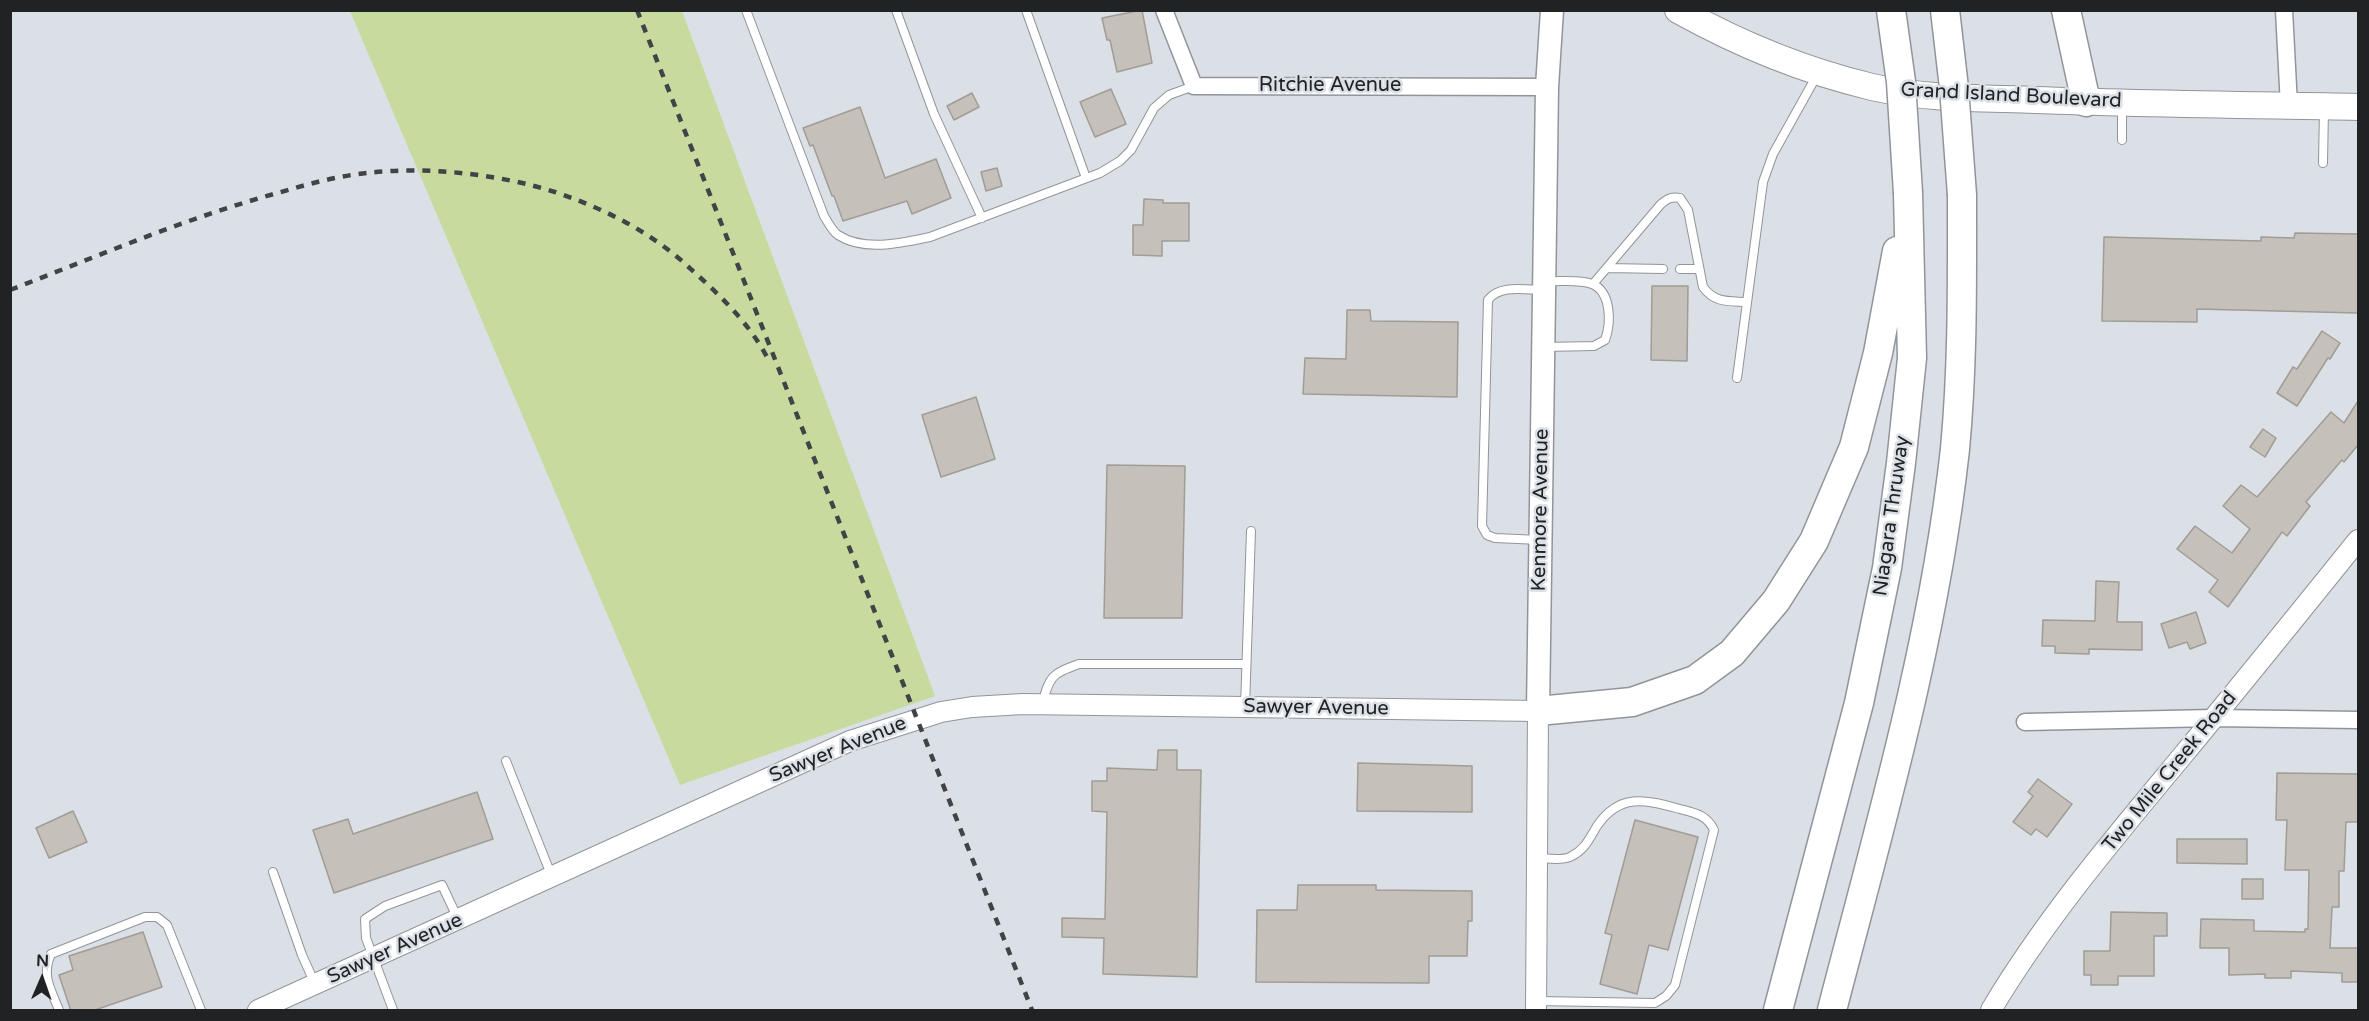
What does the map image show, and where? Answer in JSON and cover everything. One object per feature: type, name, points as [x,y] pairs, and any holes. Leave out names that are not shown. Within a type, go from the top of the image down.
[{"type":"highway","name":"Niagara Thruway","points":[[1778,1011],[1859,703],[1887,568],[1901,463],[1912,358],[1908,193],[1901,82],[1891,10]]},
{"type":"highway","points":[[1832,1011],[1910,706],[1930,617],[1955,448],[1962,340],[1962,195],[1954,88],[1945,10]]},
{"type":"highway","points":[[2066,10],[2086,102]]},
{"type":"highway","points":[[1538,711],[1632,702],[1695,680],[1732,654],[1776,601],[1814,541],[1854,447],[1878,353],[1908,193]]},
{"type":"main road","name":"Kenmore Avenue","points":[[1538,711],[1547,87],[1552,10]]},
{"type":"main road","name":"Grand Island Boulevard","points":[[1678,10],[1728,36],[1819,72],[1874,87],[1928,95],[2086,102],[2358,107]]},
{"type":"street","points":[[1164,10],[1194,86]]},
{"type":"street","points":[[2284,10],[2289,106]]},
{"type":"street","name":"Ritchie Avenue","points":[[1194,86],[1547,87]]},
{"type":"street","name":"Two Mile Creek Road","points":[[1991,1011],[2011,977],[2045,929],[2143,804],[2358,540]]},
{"type":"street","name":"Sawyer Avenue","points":[[258,1011],[850,741],[941,712],[972,707],[1042,704],[1538,711]]},
{"type":"street","name":"Kenmore Avenue","points":[[1536,1006],[1538,711]]},
{"type":"street","points":[[2025,722],[2214,718],[2358,720]]},
{"type":"lane","points":[[746,10],[824,216],[836,234],[858,243],[902,243],[930,237],[1086,178],[1120,161],[1131,150],[1154,108],[1169,95],[1194,86]]},
{"type":"lane","points":[[896,10],[934,114],[982,218]]},
{"type":"lane","points":[[1026,10],[1086,178]]},
{"type":"lane","points":[[1737,378],[1763,182],[1773,154],[1819,72]]},
{"type":"lane","points":[[2122,103],[2122,140]]},
{"type":"lane","points":[[2323,163],[2324,106]]},
{"type":"lane","points":[[1593,284],[1660,204],[1674,197],[1680,198],[1688,210],[1703,287],[1710,296],[1721,300],[1746,302]]},
{"type":"lane","points":[[1607,268],[1664,269]]},
{"type":"lane","points":[[1680,269],[1699,269]]},
{"type":"lane","points":[[1541,540],[1495,538],[1487,534],[1482,526],[1488,300],[1493,293],[1502,290],[1544,286],[1593,284],[1603,293],[1608,307],[1609,330],[1605,340],[1594,346],[1543,347]]},
{"type":"lane","points":[[1245,707],[1251,531]]},
{"type":"lane","points":[[1042,704],[1048,681],[1059,672],[1079,664],[1246,664]]},
{"type":"lane","points":[[506,761],[553,878]]},
{"type":"lane","points":[[1536,1006],[1655,1003],[1666,996],[1675,985],[1714,830],[1710,822],[1701,815],[1645,800],[1631,801],[1614,808],[1598,826],[1587,846],[1569,858],[1537,858]]},
{"type":"lane","points":[[273,872],[315,985]]},
{"type":"lane","points":[[393,1011],[366,938],[365,919],[385,906],[442,885],[459,920]]},
{"type":"lane","points":[[59,1011],[46,977],[45,966],[51,954],[145,917],[157,917],[167,925],[201,1011]]},
{"type":"green space","points":[[350,11],[682,11],[935,696],[680,785]]},
{"type":"building","points":[[1142,10],[1152,63],[1117,72],[1110,40],[1107,40],[1102,18]]},
{"type":"building","points":[[1111,89],[1126,124],[1095,137],[1080,102]]},
{"type":"building","points":[[972,93],[979,107],[954,120],[947,106]]},
{"type":"building","points":[[860,107],[885,178],[936,159],[951,198],[912,214],[907,201],[843,221],[813,145],[810,146],[803,128]]},
{"type":"building","points":[[997,168],[1002,186],[986,191],[981,172]]},
{"type":"building","points":[[1144,199],[1163,200],[1163,203],[1189,203],[1189,241],[1162,241],[1162,256],[1133,255],[1133,225],[1143,225]]},
{"type":"building","points":[[2295,233],[2358,234],[2358,313],[2197,309],[2197,322],[2102,321],[2104,237],[2261,241],[2261,237],[2294,238]]},
{"type":"building","points":[[1652,286],[1688,286],[1687,361],[1651,360]]},
{"type":"building","points":[[1347,310],[1370,310],[1371,321],[1458,322],[1457,397],[1303,394],[1305,358],[1346,359]]},
{"type":"building","points":[[2322,331],[2340,343],[2297,406],[2277,393],[2293,367],[2297,369]]},
{"type":"building","points":[[976,397],[995,459],[941,477],[922,415]]},
{"type":"building","points":[[2358,401],[2358,445],[2306,502],[2310,506],[2287,536],[2282,532],[2228,607],[2209,592],[2218,580],[2177,549],[2195,526],[2232,553],[2250,529],[2223,506],[2241,485],[2257,497],[2331,412],[2344,423]]},
{"type":"building","points":[[2263,429],[2276,438],[2265,457],[2250,447]]},
{"type":"building","points":[[1107,465],[1185,466],[1182,618],[1104,618]]},
{"type":"building","points":[[2096,581],[2119,582],[2117,622],[2142,622],[2142,650],[2089,649],[2089,654],[2055,653],[2055,646],[2042,646],[2043,620],[2095,621]]},
{"type":"building","points":[[2196,612],[2206,643],[2190,649],[2187,642],[2169,648],[2161,624]]},
{"type":"building","points":[[1158,750],[1177,750],[1177,770],[1201,770],[1197,977],[1103,974],[1104,938],[1062,937],[1062,918],[1105,919],[1107,812],[1092,811],[1092,781],[1107,781],[1107,768],[1157,770]]},
{"type":"building","points":[[1358,763],[1472,766],[1472,812],[1357,811]]},
{"type":"building","points":[[2277,773],[2358,774],[2358,822],[2346,822],[2344,871],[2339,871],[2339,907],[2332,907],[2330,948],[2358,948],[2358,982],[2342,982],[2342,973],[2291,971],[2291,978],[2265,978],[2265,974],[2229,975],[2229,948],[2200,948],[2201,919],[2254,920],[2254,931],[2305,932],[2305,929],[2308,929],[2309,870],[2285,870],[2287,820],[2276,820]]},
{"type":"building","points":[[2038,779],[2072,804],[2047,837],[2036,829],[2031,835],[2013,822],[2033,796],[2028,792]]},
{"type":"building","points":[[477,792],[493,839],[334,893],[313,830],[348,819],[353,834]]},
{"type":"building","points":[[73,811],[87,842],[49,858],[36,828]]},
{"type":"building","points":[[1635,820],[1698,837],[1668,950],[1649,945],[1637,994],[1600,984],[1612,935],[1605,933]]},
{"type":"building","points":[[2177,839],[2247,839],[2247,864],[2177,863]]},
{"type":"building","points":[[2242,879],[2263,879],[2263,899],[2242,899]]},
{"type":"building","points":[[1298,885],[1376,885],[1376,890],[1472,891],[1472,921],[1468,921],[1467,956],[1429,956],[1429,983],[1256,982],[1257,910],[1297,910]]},
{"type":"building","points":[[2111,912],[2167,913],[2167,936],[2154,936],[2154,976],[2118,976],[2118,985],[2091,985],[2091,975],[2084,975],[2084,951],[2110,951]]},
{"type":"building","points":[[143,932],[162,987],[92,1011],[71,1011],[59,975],[73,970],[69,956]]},
{"type":"railway","points":[[637,10],[1032,1010]]},
{"type":"railway","points":[[10,290],[174,226],[309,184],[344,176],[390,171],[462,173],[510,180],[555,192],[606,212],[638,229],[682,261],[718,294],[751,331],[768,359]]}]
